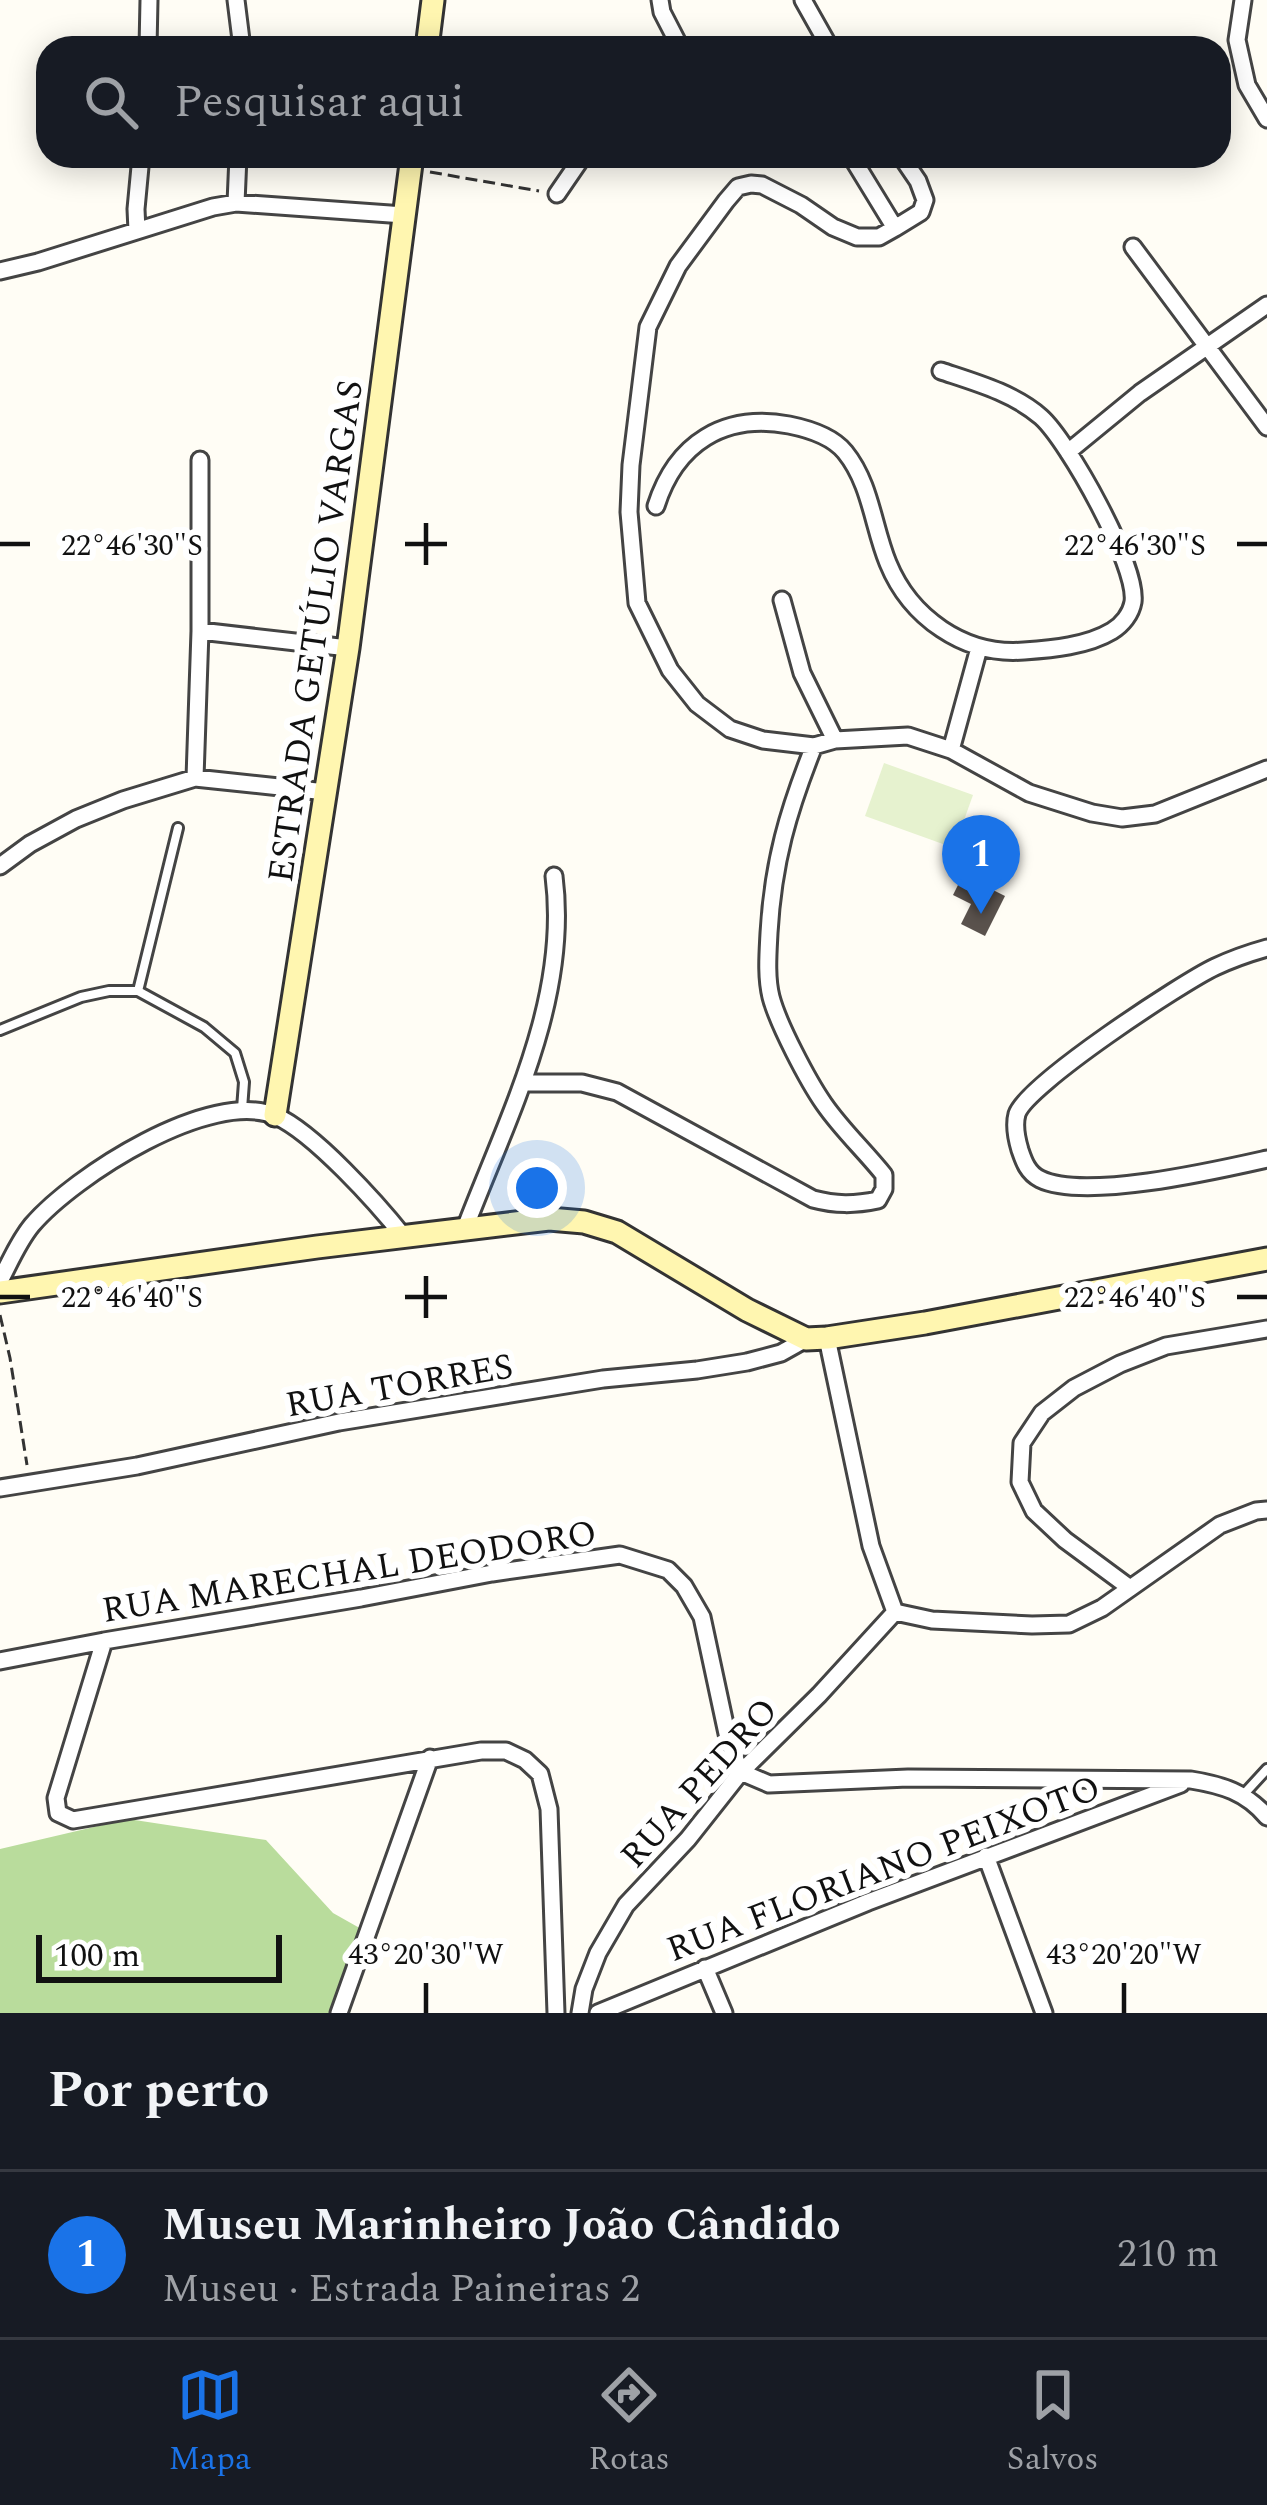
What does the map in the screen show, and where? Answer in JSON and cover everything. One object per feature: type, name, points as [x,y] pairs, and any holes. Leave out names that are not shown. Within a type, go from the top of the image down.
[{"type":"main road","points":[[428,36],[433,0]]},
{"type":"main road","name":"ESTRADA GETÚLIO VARGAS","points":[[275,1115],[348,648],[410,168]]},
{"type":"main road","points":[[0,1292],[549,1219],[584,1222],[616,1232],[747,1310],[817,1338],[944,1320],[1267,1259]]},
{"type":"street","points":[[148,36],[149,0]]},
{"type":"street","points":[[236,0],[240,36]]},
{"type":"street","points":[[660,0],[674,36]]},
{"type":"street","points":[[803,0],[823,36]]},
{"type":"street","points":[[1243,0],[1237,40],[1247,85],[1267,119]]},
{"type":"street","points":[[137,231],[140,168]]},
{"type":"street","points":[[236,203],[237,168]]},
{"type":"street","points":[[556,194],[574,168]]},
{"type":"street","points":[[858,168],[895,228]]},
{"type":"street","points":[[909,168],[925,200],[920,212],[879,237],[857,237],[832,227],[762,185],[738,187],[678,266],[648,327],[629,512],[638,603],[670,670],[697,704],[730,729],[763,740],[814,746],[835,740],[908,736],[951,750],[1029,793],[1122,818],[1155,814],[1267,769]]},
{"type":"street","points":[[0,271],[213,206],[236,203],[404,215]]},
{"type":"street","points":[[1133,247],[1267,428]]},
{"type":"street","points":[[1068,452],[1140,393],[1267,305]]},
{"type":"street","points":[[656,506],[677,460],[725,428],[751,422],[811,429],[843,449],[860,476],[887,560],[905,596],[943,631],[979,648],[1009,652],[1063,648],[1112,632],[1133,605],[1132,586],[1123,555],[1055,432],[1037,413],[989,388],[941,371]]},
{"type":"street","points":[[195,778],[200,460]]},
{"type":"street","points":[[782,600],[802,674],[835,740]]},
{"type":"street","points":[[200,631],[348,648]]},
{"type":"street","points":[[951,750],[979,648]]},
{"type":"street","points":[[524,1083],[600,1086],[643,1104],[812,1198],[835,1205],[878,1200],[884,1175],[820,1099],[770,992],[771,910],[779,845],[814,746]]},
{"type":"street","points":[[0,866],[76,819],[195,778],[326,792]]},
{"type":"street","points":[[464,1231],[539,1034],[558,907],[554,876]]},
{"type":"street","points":[[1267,948],[1212,968],[1136,1016],[1036,1090],[1017,1112],[1016,1138],[1029,1171],[1043,1181],[1081,1187],[1174,1177],[1267,1159]]},
{"type":"street","points":[[0,1281],[35,1222],[90,1175],[190,1121],[242,1109],[275,1115],[303,1134],[377,1204],[404,1237]]},
{"type":"street","points":[[1130,1588],[1034,1511],[1021,1482],[1022,1443],[1042,1413],[1075,1388],[1120,1364],[1166,1346],[1267,1330]]},
{"type":"street","points":[[817,1338],[871,1546],[896,1612],[932,1620],[1069,1624],[1102,1608],[1220,1525],[1267,1510]]},
{"type":"street","name":"RUA TORRES","points":[[0,1489],[137,1466],[339,1422],[603,1379],[747,1362],[817,1338]]},
{"type":"street","name":"RUA MARECHAL DEODORO","points":[[0,1661],[492,1573],[620,1555],[668,1570],[702,1617],[729,1743],[741,1772]]},
{"type":"street","name":"RUA PEDRO","points":[[580,2013],[598,1953],[626,1905],[688,1839],[741,1772],[896,1612]]},
{"type":"street","points":[[104,1641],[56,1798],[63,1817],[99,1818],[481,1751],[506,1751],[525,1760],[539,1774],[549,1809],[556,2013]]},
{"type":"street","points":[[339,2013],[430,1758]]},
{"type":"street","points":[[741,1772],[769,1784],[908,1778],[1191,1780],[1226,1786],[1267,1817]]},
{"type":"street","name":"RUA FLORIANO PEIXOTO","points":[[598,2013],[986,1856],[1191,1780]]},
{"type":"street","points":[[986,1856],[1043,2012]]},
{"type":"street","points":[[705,1968],[724,2013]]},
{"type":"lane","points":[[138,991],[178,828]]},
{"type":"lane","points":[[0,1030],[81,997],[138,991],[204,1028],[235,1053],[244,1082],[242,1109]]},
{"type":"lane","points":[[1243,1795],[1267,1769]]},
{"type":"path","points":[[438,168],[556,194]]},
{"type":"path","points":[[0,1315],[31,1485]]},
{"type":"green space","points":[[884,763],[973,795],[954,848],[865,816]]},
{"type":"green space","points":[[128,1819],[266,1840],[333,1913],[372,1935],[350,2013],[0,2013],[0,1849]]},
{"type":"building","points":[[963,875],[1005,896],[985,936],[961,924],[971,904],[953,895]]},
{"type":"place","name":"Museu Marinheiro João Cândido","points":[[981,914]]}]
